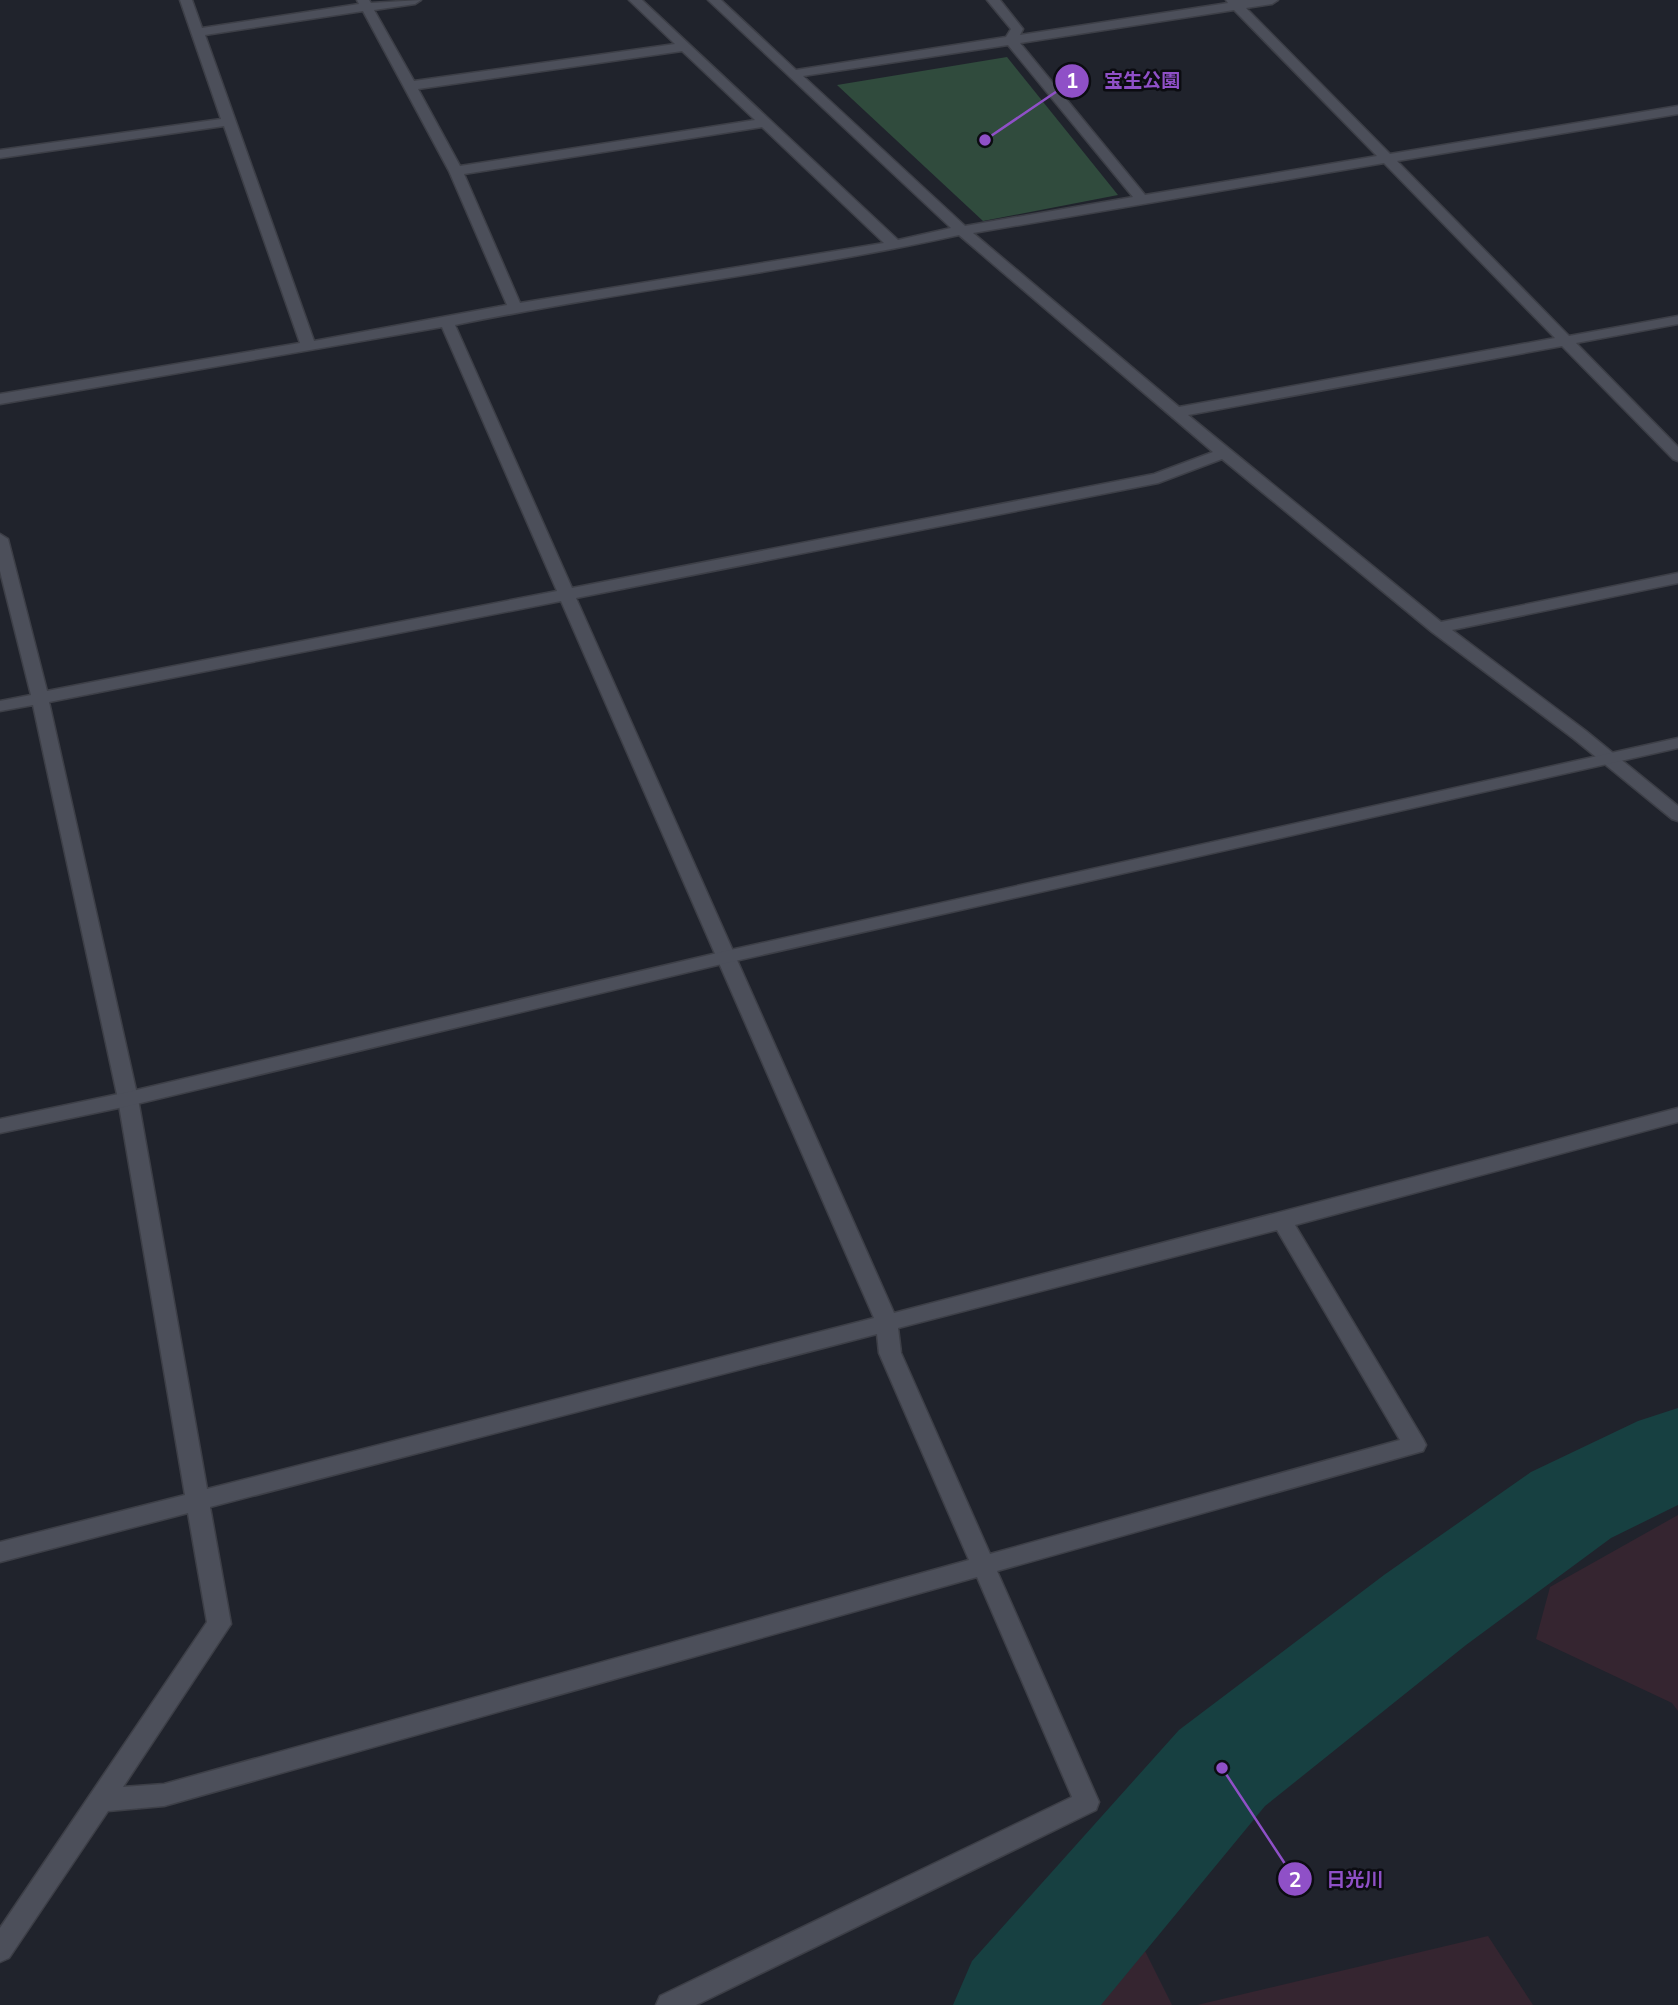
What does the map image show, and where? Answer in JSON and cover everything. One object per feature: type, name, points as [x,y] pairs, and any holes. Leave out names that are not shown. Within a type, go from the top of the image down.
[{"type":"street","points":[[186,0],[308,345]]},
{"type":"street","points":[[197,32],[364,3],[415,0]]},
{"type":"street","points":[[635,0],[896,246]]},
{"type":"street","points":[[714,0],[963,230],[1224,453],[1438,628],[1678,814]]},
{"type":"street","points":[[993,0],[1017,29],[1011,40]]},
{"type":"street","points":[[793,74],[1235,3],[1272,0]]},
{"type":"street","points":[[364,3],[456,171],[515,307]]},
{"type":"street","points":[[1235,3],[1678,456]]},
{"type":"street","points":[[1011,40],[1142,200]]},
{"type":"street","points":[[409,86],[684,47]]},
{"type":"street","points":[[0,399],[447,322],[515,307],[896,246],[963,230],[1678,110]]},
{"type":"street","points":[[0,154],[227,122]]},
{"type":"street","points":[[456,171],[763,123]]},
{"type":"street","points":[[1179,412],[1678,320]]},
{"type":"street","points":[[447,322],[887,1322],[890,1353],[1087,1802],[669,2005]]},
{"type":"street","points":[[0,706],[1158,478],[1224,453]]},
{"type":"street","points":[[0,539],[40,698],[128,1099],[219,1624],[0,1950]]},
{"type":"street","points":[[1438,628],[1678,578]]},
{"type":"street","points":[[0,1126],[128,1099],[726,957],[1678,743]]},
{"type":"street","points":[[0,1552],[1282,1222],[1678,1115]]},
{"type":"street","points":[[101,1800],[164,1795],[1415,1446],[1282,1222]]},
{"type":"shaded area","points":[[1678,1515],[1678,1711],[1672,1703],[1536,1639],[1550,1587]]},
{"type":"shaded area","points":[[1488,1936],[1533,2005],[1197,2005]]},
{"type":"shaded area","points":[[1140,1941],[1172,2005],[1085,2005]]},
{"type":"green space","points":[[1007,57],[1118,195],[983,221],[837,85]]},
{"type":"waterway","points":[[1018,2005],[1222,1768],[1425,1610],[1571,1505],[1678,1453]]},
{"type":"place","name":"宝生公園","points":[[985,140]]},
{"type":"place","name":"日光川","points":[[1222,1768]]}]
